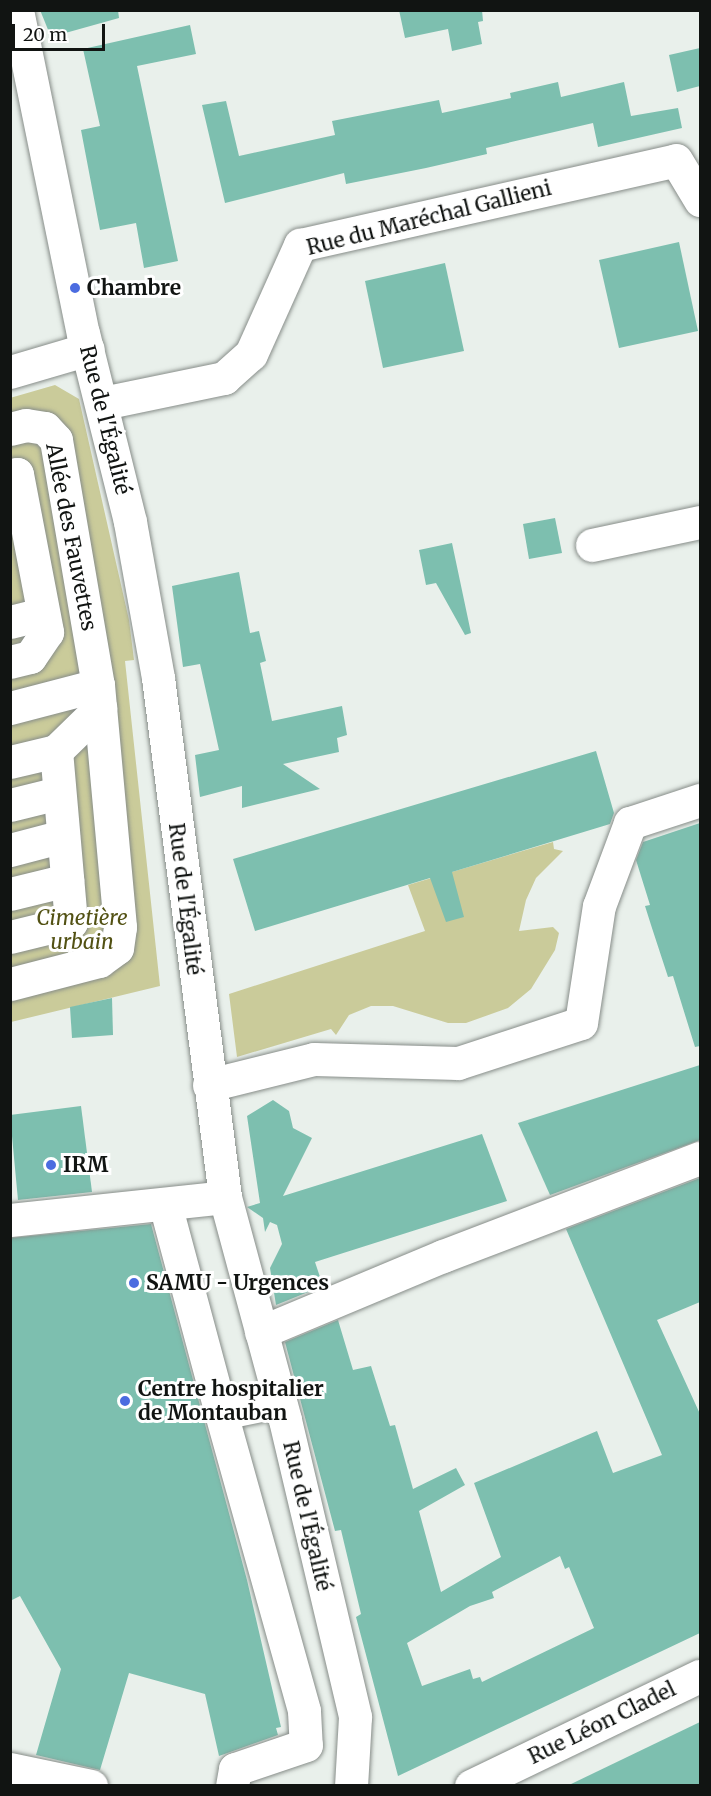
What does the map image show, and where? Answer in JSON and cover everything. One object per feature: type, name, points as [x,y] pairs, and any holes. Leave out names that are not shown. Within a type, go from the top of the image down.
[{"type":"street","name":"Rue de l'Égalité","points":[[17,10],[88,349],[130,522],[158,678],[225,1197],[280,1401],[355,1718],[351,1785]]},
{"type":"street","name":"Rue du Maréchal Gallieni","points":[[103,404],[224,378],[251,354],[300,245],[676,160],[700,200]]},
{"type":"street","points":[[10,372],[88,349]]},
{"type":"street","name":"Allée des Fauvettes","points":[[10,429],[26,425],[45,428],[56,440],[99,697],[120,927],[117,948],[99,961],[10,984]]},
{"type":"street","points":[[10,476],[17,474],[17,514],[22,565],[43,614],[47,633],[30,657],[10,662]]},
{"type":"street","points":[[592,545],[700,522]]},
{"type":"street","points":[[10,622],[43,614]]},
{"type":"street","points":[[10,708],[99,697]]},
{"type":"street","points":[[10,762],[56,752],[99,697]]},
{"type":"street","points":[[10,937],[71,922],[56,752]]},
{"type":"street","points":[[10,805],[59,793]]},
{"type":"street","points":[[209,1085],[314,1059],[458,1064],[581,1023],[599,906],[630,823],[700,800]]},
{"type":"street","points":[[10,850],[63,836]]},
{"type":"street","points":[[10,894],[67,880]]},
{"type":"street","points":[[261,1332],[443,1256],[700,1158]]},
{"type":"street","points":[[10,1220],[225,1197]]},
{"type":"street","points":[[165,1204],[304,1711],[306,1745],[235,1769],[232,1785]]},
{"type":"street","points":[[221,1413],[280,1401]]},
{"type":"street","name":"Rue Léon Cladel","points":[[471,1785],[700,1676]]},
{"type":"street","points":[[10,1768],[92,1785]]},
{"type":"green space","name":"Cimetière urbain","points":[[55,385],[79,399],[129,620],[134,660],[125,661],[160,986],[11,1022],[10,398]]},
{"type":"green space","points":[[553,842],[554,849],[563,851],[536,878],[526,900],[519,931],[553,927],[559,933],[555,950],[531,989],[508,1008],[466,1023],[448,1023],[393,1006],[371,1006],[349,1015],[336,1035],[331,1029],[237,1057],[229,994],[425,931],[408,885]]},
{"type":"building","points":[[40,10],[118,10],[119,18],[51,37]]},
{"type":"building","points":[[399,10],[482,10],[483,21],[478,22],[482,44],[452,51],[448,29],[405,38]]},
{"type":"building","points":[[190,25],[196,54],[137,66],[178,261],[144,268],[136,223],[100,230],[81,130],[100,126],[83,49]]},
{"type":"building","points":[[700,48],[700,86],[677,92],[669,55]]},
{"type":"building","points":[[558,82],[561,97],[624,82],[631,116],[678,108],[682,128],[598,147],[593,123],[486,148],[487,154],[426,168],[346,184],[344,173],[225,203],[202,105],[226,101],[239,156],[335,135],[332,121],[439,100],[442,113],[511,98],[510,93]]},
{"type":"building","points":[[679,242],[698,331],[619,348],[599,260]]},
{"type":"building","points":[[445,263],[464,351],[383,368],[365,281]]},
{"type":"building","points":[[555,518],[562,553],[529,559],[523,524]]},
{"type":"building","points":[[452,543],[471,633],[465,635],[436,583],[426,585],[419,550]]},
{"type":"building","points":[[239,572],[250,633],[259,631],[266,661],[260,663],[272,721],[342,706],[347,735],[337,738],[339,752],[283,764],[320,789],[242,808],[242,786],[200,797],[195,755],[219,750],[200,664],[183,667],[172,586]]},
{"type":"building","points":[[596,751],[614,813],[610,824],[452,872],[464,917],[446,922],[430,878],[255,931],[233,859]]},
{"type":"building","points":[[700,823],[700,1046],[695,1047],[673,976],[668,977],[645,906],[650,905],[636,860],[643,842]]},
{"type":"building","points":[[112,998],[113,1035],[72,1038],[70,1007]]},
{"type":"building","points":[[700,1065],[700,1140],[550,1195],[518,1123]]},
{"type":"building","points":[[273,1100],[289,1111],[293,1128],[312,1138],[283,1196],[482,1134],[507,1201],[315,1262],[323,1286],[276,1305],[270,1268],[282,1244],[277,1225],[270,1222],[265,1232],[263,1218],[247,1207],[260,1203],[247,1116]]},
{"type":"building","name":"IRM","points":[[81,1106],[92,1192],[18,1200],[10,1115]]},
{"type":"building","points":[[700,1178],[700,1302],[657,1320],[700,1414],[700,1633],[398,1776],[356,1617],[361,1614],[341,1530],[335,1531],[285,1342],[338,1320],[353,1370],[371,1366],[390,1426],[395,1425],[413,1489],[456,1468],[465,1485],[419,1511],[441,1592],[501,1557],[474,1483],[597,1431],[613,1473],[662,1455],[566,1229]],"holes":[[[560,1556],[565,1569],[569,1567],[594,1628],[482,1682],[480,1677],[473,1679],[470,1669],[422,1686],[407,1643],[470,1606],[494,1598],[492,1592]]]},
{"type":"building","points":[[151,1224],[247,1580],[281,1727],[276,1728],[278,1735],[219,1756],[205,1694],[129,1673],[100,1770],[36,1755],[61,1669],[20,1596],[10,1601],[10,1238]]},
{"type":"building","points":[[700,1722],[699,1785],[569,1785],[675,1734]]},
{"type":"place","name":"Chambre","points":[[75,288]]},
{"type":"place","name":"IRM","points":[[51,1165]]},
{"type":"place","name":"SAMU - Urgences","points":[[134,1283]]},
{"type":"place","name":"Centre hospitalier de Montauban","points":[[125,1401]]}]
